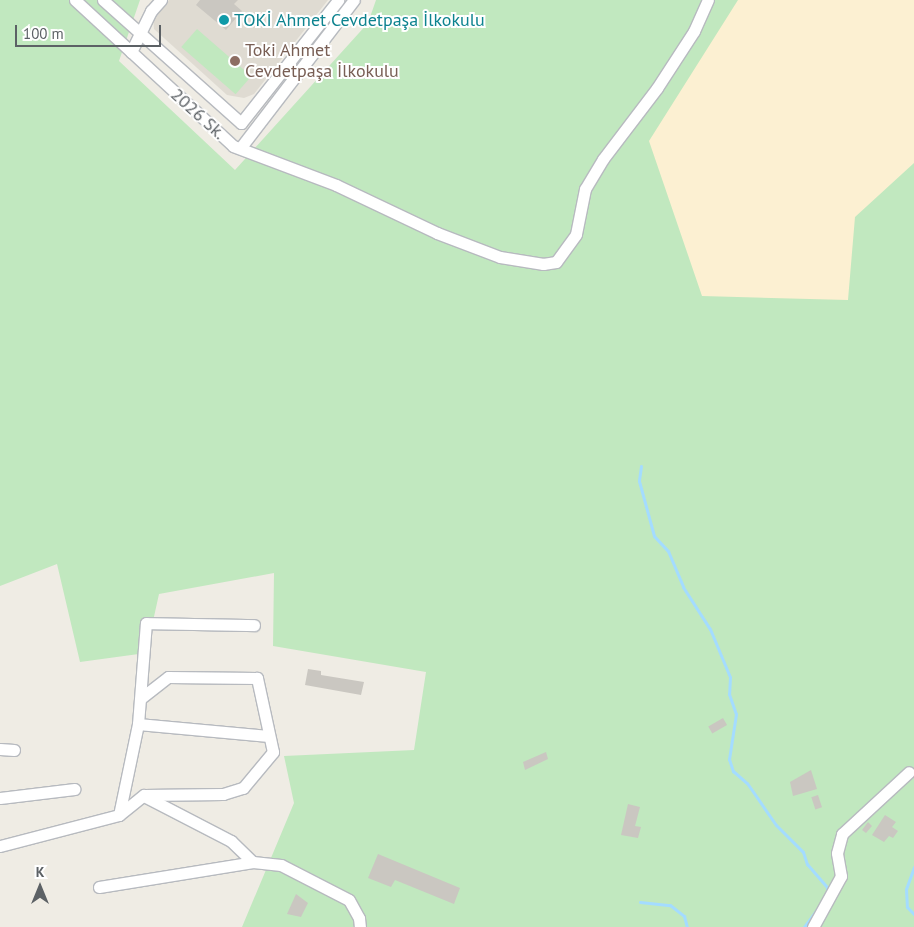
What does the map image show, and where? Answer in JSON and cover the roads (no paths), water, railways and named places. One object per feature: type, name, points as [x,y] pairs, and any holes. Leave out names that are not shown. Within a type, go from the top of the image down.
[{"type":"street","name":"2026 Sk.","points":[[75,0],[233,146],[241,147],[354,0]]},
{"type":"street","points":[[103,0],[140,34]]},
{"type":"street","points":[[131,52],[161,0]]},
{"type":"street","name":"2026 Sk.","points":[[140,34],[241,123],[338,0]]},
{"type":"street","points":[[241,147],[500,257],[543,264],[556,262],[576,234],[585,189],[603,159],[630,127],[678,56],[708,0]]},
{"type":"street","points":[[119,815],[138,724],[146,623],[254,625]]},
{"type":"street","points":[[0,846],[119,815],[144,795],[223,794],[243,788],[273,752],[268,736],[257,678],[168,677],[140,698]]},
{"type":"street","points":[[138,724],[268,736]]},
{"type":"street","points":[[0,749],[14,750]]},
{"type":"street","points":[[814,927],[837,889],[842,876],[837,853],[842,834],[910,772]]},
{"type":"street","points":[[0,798],[74,789]]},
{"type":"street","points":[[144,795],[231,841],[253,862]]},
{"type":"street","points":[[99,886],[253,862],[281,865],[349,900],[359,918],[360,927]]},
{"type":"waterway","points":[[641,466],[639,481],[654,536],[668,551],[683,587],[710,629],[730,677],[729,694],[736,714],[729,759],[733,771],[747,783],[776,825],[803,852],[807,864],[827,887],[827,892]]},
{"type":"waterway","points":[[914,867],[906,889],[907,907],[914,914]]},
{"type":"waterway","points":[[640,902],[670,905],[684,916],[687,927]]},
{"type":"waterway","points":[[804,927],[818,908]]},
{"type":"place","name":"TOKİ Ahmet Cevdetpaşa İlkokulu","points":[[224,20]]},
{"type":"place","name":"Toki Ahmet Cevdetpaşa İlkokulu","points":[[235,61]]}]
